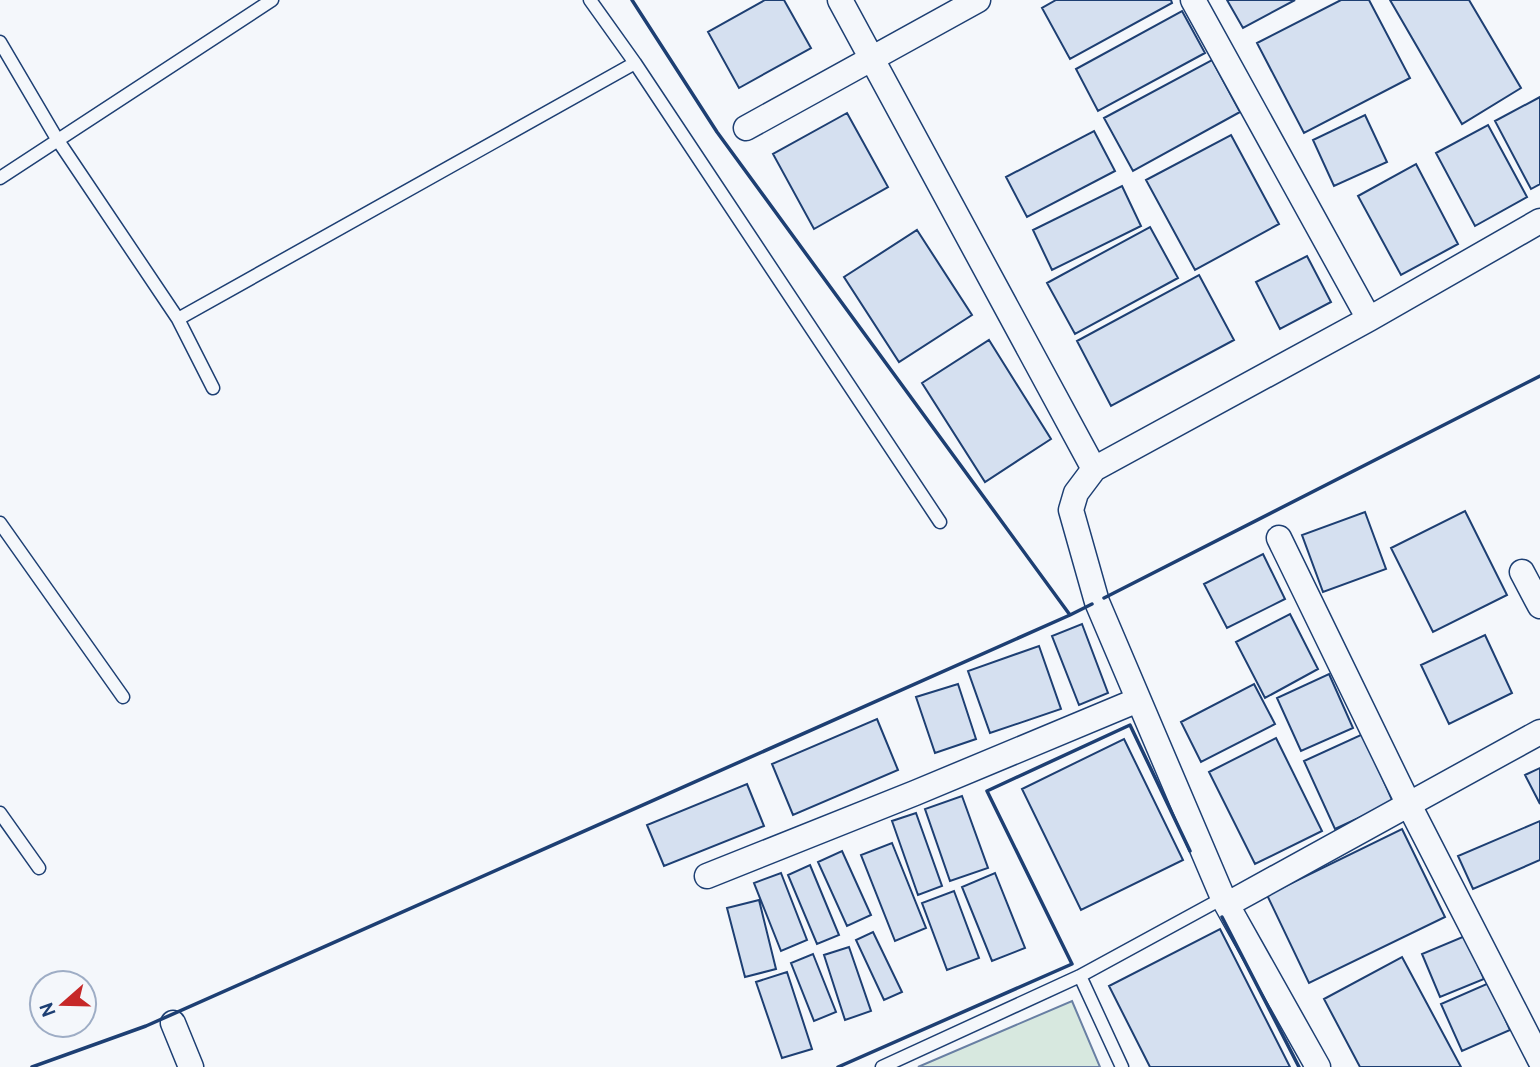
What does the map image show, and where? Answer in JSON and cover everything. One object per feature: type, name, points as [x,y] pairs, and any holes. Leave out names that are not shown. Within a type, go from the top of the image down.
[{"type":"street","points":[[840,0],[1094,469]]},
{"type":"street","points":[[746,128],[978,0]]},
{"type":"street","points":[[1193,0],[1369,319]]},
{"type":"street","points":[[1318,1067],[1226,901],[1097,602],[1071,510],[1076,493],[1094,469],[1369,319],[1540,221]]},
{"type":"street","points":[[1279,538],[1408,803],[1539,1055]]},
{"type":"street","points":[[1522,572],[1540,606]]},
{"type":"street","points":[[707,876],[1138,700]]},
{"type":"street","points":[[1226,901],[1540,732]]},
{"type":"street","points":[[173,1023],[191,1067]]},
{"type":"lane","points":[[0,178],[272,0]]},
{"type":"lane","points":[[590,0],[635,63],[940,522]]},
{"type":"lane","points":[[0,42],[57,139],[178,319],[213,388]]},
{"type":"lane","points":[[178,319],[635,63]]},
{"type":"lane","points":[[0,523],[122,697]]},
{"type":"lane","points":[[0,813],[39,868]]},
{"type":"lane","points":[[882,1067],[1080,976],[1226,901]]},
{"type":"lane","points":[[1080,976],[1122,1067]]},
{"type":"shaded area","points":[[1072,1001],[1100,1067],[918,1067]]},
{"type":"building","points":[[765,0],[784,0],[811,48],[739,88],[708,32]]},
{"type":"building","points":[[1056,0],[1171,0],[1172,3],[1070,59],[1042,8]]},
{"type":"building","points":[[1227,0],[1295,0],[1243,28]]},
{"type":"building","points":[[1341,0],[1369,0],[1410,78],[1304,133],[1257,43]]},
{"type":"building","points":[[1390,0],[1469,0],[1521,88],[1462,124]]},
{"type":"building","points":[[1182,11],[1205,53],[1098,111],[1076,69]]},
{"type":"building","points":[[1212,60],[1240,112],[1133,171],[1104,118]]},
{"type":"building","points":[[1540,97],[1540,184],[1531,189],[1495,121]]},
{"type":"building","points":[[847,113],[888,187],[814,229],[773,154]]},
{"type":"building","points":[[1365,115],[1387,162],[1334,186],[1313,140]]},
{"type":"building","points":[[1488,125],[1527,197],[1475,226],[1436,153]]},
{"type":"building","points":[[1094,131],[1115,171],[1027,217],[1006,177]]},
{"type":"building","points":[[1231,135],[1279,224],[1195,270],[1146,180]]},
{"type":"building","points":[[1416,164],[1458,244],[1401,275],[1358,196]]},
{"type":"building","points":[[1122,186],[1141,226],[1052,270],[1033,230]]},
{"type":"building","points":[[1150,227],[1178,278],[1075,334],[1047,283]]},
{"type":"building","points":[[917,230],[972,315],[899,362],[844,277]]},
{"type":"building","points":[[1307,256],[1331,302],[1280,329],[1256,282]]},
{"type":"building","points":[[1199,275],[1234,340],[1111,406],[1077,341]]},
{"type":"building","points":[[989,340],[1051,439],[985,482],[922,383]]},
{"type":"building","points":[[1465,511],[1507,595],[1433,632],[1391,548]]},
{"type":"building","points":[[1365,512],[1386,569],[1323,592],[1302,535]]},
{"type":"building","points":[[1263,554],[1285,599],[1227,628],[1204,584]]},
{"type":"building","points":[[1290,614],[1318,669],[1265,698],[1236,642]]},
{"type":"building","points":[[1082,624],[1108,693],[1079,705],[1052,636]]},
{"type":"building","points":[[1485,635],[1512,693],[1449,724],[1421,665]]},
{"type":"building","points":[[1039,646],[1061,709],[990,733],[968,671]]},
{"type":"building","points":[[1329,674],[1353,728],[1301,751],[1277,698]]},
{"type":"building","points":[[958,684],[976,739],[935,753],[916,697]]},
{"type":"building","points":[[1254,684],[1275,724],[1201,762],[1181,722]]},
{"type":"building","points":[[877,719],[898,770],[793,815],[772,764]]},
{"type":"building","points":[[1363,734],[1393,802],[1335,829],[1304,761]]},
{"type":"building","points":[[1276,738],[1322,831],[1255,864],[1209,772]]},
{"type":"building","points":[[1124,739],[1183,860],[1081,910],[1022,789]]},
{"type":"building","points":[[1540,768],[1540,804],[1525,775]]},
{"type":"building","points":[[747,784],[764,826],[664,866],[647,825]]},
{"type":"building","points":[[962,796],[988,868],[950,881],[925,809]]},
{"type":"building","points":[[916,813],[942,886],[918,895],[892,821]]},
{"type":"building","points":[[1540,821],[1540,860],[1473,889],[1458,856]]},
{"type":"building","points":[[1402,829],[1445,917],[1309,983],[1267,895]]},
{"type":"building","points":[[892,843],[926,928],[895,941],[861,855]]},
{"type":"building","points":[[842,851],[871,915],[847,926],[818,862]]},
{"type":"building","points":[[810,865],[839,935],[817,944],[788,875]]},
{"type":"building","points":[[781,873],[807,940],[781,951],[754,883]]},
{"type":"building","points":[[995,873],[1025,948],[992,961],[962,887]]},
{"type":"building","points":[[954,891],[979,958],[947,970],[922,903]]},
{"type":"building","points":[[759,900],[776,969],[745,977],[727,908]]},
{"type":"building","points":[[1220,929],[1290,1067],[1150,1067],[1109,986]]},
{"type":"building","points":[[873,932],[902,992],[884,1000],[856,940]]},
{"type":"building","points":[[1465,936],[1484,979],[1440,997],[1422,954]]},
{"type":"building","points":[[849,947],[871,1011],[845,1020],[824,955]]},
{"type":"building","points":[[813,954],[836,1012],[814,1021],[791,963]]},
{"type":"building","points":[[1402,957],[1461,1067],[1360,1067],[1324,999]]},
{"type":"building","points":[[787,972],[812,1049],[782,1058],[756,982]]},
{"type":"building","points":[[1489,983],[1510,1030],[1462,1051],[1441,1004]]},
{"type":"wall","points":[[32,1067],[146,1026],[1070,615],[717,132],[632,0]]},
{"type":"wall","points":[[1104,598],[1540,376]]},
{"type":"wall","points":[[1070,615],[1092,604]]},
{"type":"wall","points":[[838,1067],[1072,964],[987,791],[1130,725],[1190,851]]},
{"type":"wall","points":[[1222,917],[1299,1067]]}]
